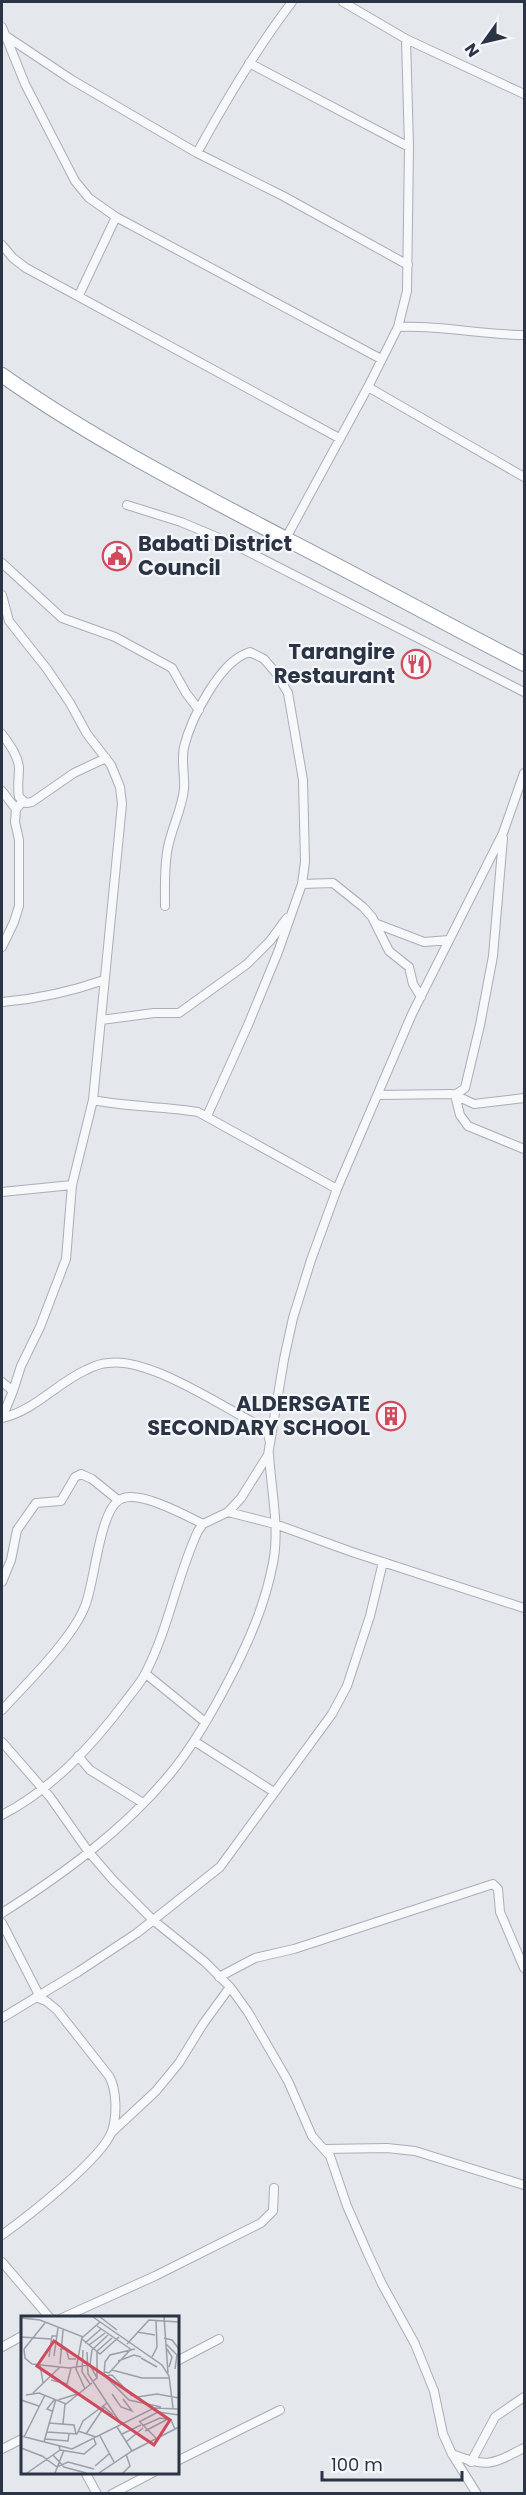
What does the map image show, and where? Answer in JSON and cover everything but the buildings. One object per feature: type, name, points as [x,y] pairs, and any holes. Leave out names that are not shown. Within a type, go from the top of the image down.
[{"type":"highway","points":[[2,375],[48,407],[135,459],[525,664]]},
{"type":"street","points":[[197,153],[249,63],[292,2]]},
{"type":"street","points":[[343,2],[406,39],[525,94]]},
{"type":"street","points":[[3,31],[72,80],[197,153],[283,196],[408,265]]},
{"type":"street","points":[[3,31],[25,84],[75,181],[89,198],[116,217],[381,359]]},
{"type":"street","points":[[286,538],[398,327],[407,291],[409,147],[406,39]]},
{"type":"street","points":[[249,63],[409,147]]},
{"type":"street","points":[[79,295],[116,217]]},
{"type":"street","points":[[2,245],[26,268],[339,438]]},
{"type":"street","points":[[398,327],[429,325],[471,333],[525,335]]},
{"type":"street","points":[[368,387],[525,477]]},
{"type":"street","points":[[127,505],[181,522],[231,543],[525,692]]},
{"type":"street","points":[[2,563],[62,618],[115,637],[172,668],[199,710]]},
{"type":"street","points":[[2,595],[9,621],[47,669],[87,734],[106,758],[120,787],[122,804],[93,1100],[72,1185],[66,1259],[2,1418]]},
{"type":"street","points":[[2,626],[9,621]]},
{"type":"street","points":[[165,906],[168,845],[184,789],[183,750],[199,710],[228,665],[242,654],[250,652],[264,659],[288,693],[303,780],[305,861],[302,884],[292,912],[248,1025],[207,1116]]},
{"type":"street","points":[[2,734],[17,757],[18,791],[23,801]]},
{"type":"street","points":[[23,801],[32,802],[74,773],[106,758]]},
{"type":"street","points":[[2,1815],[43,1790],[78,1756],[112,1719],[146,1674],[167,1621],[193,1541],[203,1524],[228,1512],[241,1498],[268,1455],[293,1318],[311,1260],[337,1190],[421,997],[503,833],[525,773]]},
{"type":"street","points":[[2,791],[16,809]]},
{"type":"street","points":[[2,947],[19,906],[19,840],[15,822],[16,809],[23,801]]},
{"type":"street","points":[[455,1095],[465,1088],[493,956],[503,833]]},
{"type":"street","points":[[302,884],[329,882],[337,885],[363,907],[377,924],[388,951],[409,967],[413,984],[421,997]]},
{"type":"street","points":[[101,1020],[153,1013],[179,1013],[248,964],[270,941],[292,912]]},
{"type":"street","points":[[377,924],[424,942],[448,940]]},
{"type":"street","points":[[2,1002],[30,1000],[63,993],[104,980]]},
{"type":"street","points":[[378,1095],[444,1093],[455,1095],[474,1104],[525,1098]]},
{"type":"street","points":[[455,1095],[460,1116],[468,1126],[525,1149]]},
{"type":"street","points":[[93,1100],[122,1105],[179,1108],[207,1116],[337,1190]]},
{"type":"street","points":[[2,1192],[72,1185]]},
{"type":"street","points":[[2,1418],[18,1412],[85,1370],[108,1363],[134,1366],[177,1380],[264,1428],[269,1436],[268,1455],[275,1524],[273,1562],[258,1622],[194,1742],[169,1775],[143,1803],[49,1883],[2,1913]]},
{"type":"street","points":[[2,1382],[14,1391]]},
{"type":"street","points":[[2,1582],[11,1560],[17,1530],[36,1503],[61,1501],[75,1477],[81,1474],[92,1479],[118,1500]]},
{"type":"street","points":[[2,1710],[52,1654],[86,1606],[106,1520],[112,1506],[118,1500],[134,1497],[152,1502],[203,1524]]},
{"type":"street","points":[[228,1512],[275,1524],[522,1609]]},
{"type":"street","points":[[2,2018],[87,1966],[153,1920],[220,1867],[332,1714],[347,1686],[383,1562]]},
{"type":"street","points":[[146,1674],[205,1722]]},
{"type":"street","points":[[2,1742],[43,1790],[88,1851],[153,1920],[205,1962],[230,1987],[248,2012],[280,2066],[312,2136],[330,2156],[347,2206],[382,2284],[415,2344],[434,2391],[443,2434],[452,2454],[477,2493]]},
{"type":"street","points":[[194,1742],[274,1792]]},
{"type":"street","points":[[78,1756],[90,1770],[143,1803]]},
{"type":"street","points":[[219,1977],[255,1958],[294,1948],[493,1884],[498,1889],[500,1912],[525,1968]]},
{"type":"street","points":[[2,1923],[38,1996],[57,2010],[112,2081],[115,2115],[112,2133]]},
{"type":"street","points":[[2,2235],[75,2175],[112,2133],[156,2091],[179,2063],[203,2024],[230,1987]]},
{"type":"street","points":[[325,2149],[387,2148],[415,2151],[525,2185]]},
{"type":"street","points":[[66,2316],[155,2276],[261,2223],[273,2211],[274,2188]]},
{"type":"street","points":[[2,2262],[48,2316]]},
{"type":"street","points":[[2,2347],[21,2337]]},
{"type":"street","points":[[178,2360],[219,2339]]},
{"type":"street","points":[[471,2462],[495,2417],[525,2397]]},
{"type":"street","points":[[178,2461],[280,2410]]},
{"type":"street","points":[[2,2449],[21,2440]]},
{"type":"street","points":[[452,2454],[471,2462],[492,2464],[525,2448]]},
{"type":"street","points":[[87,2474],[97,2493]]},
{"type":"street","points":[[112,2493],[150,2474]]},
{"type":"place","name":"Babati District Council","points":[[117,556]]},
{"type":"place","name":"Tarangire Restaurant","points":[[416,664]]},
{"type":"place","name":"ALDERSGATE SECONDARY SCHOOL","points":[[391,1416]]}]
